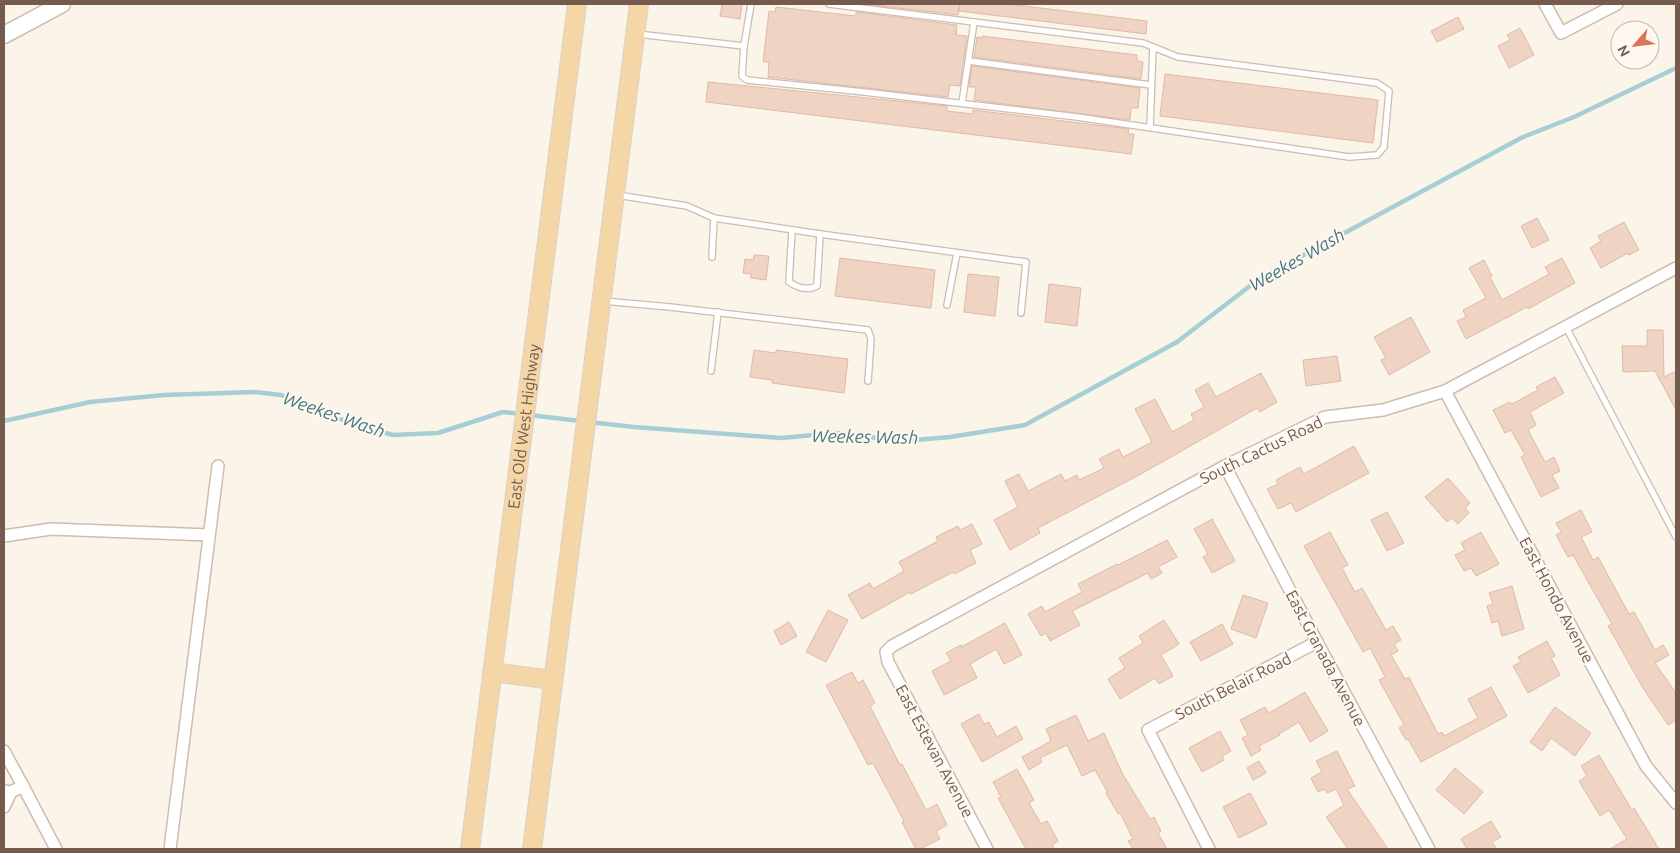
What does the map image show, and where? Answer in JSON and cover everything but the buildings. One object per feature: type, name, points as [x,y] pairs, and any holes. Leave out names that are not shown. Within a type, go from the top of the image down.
[{"type":"main road","points":[[4,35],[62,4]]},
{"type":"main road","name":"East Old West Highway","points":[[470,849],[577,4]]},
{"type":"main road","points":[[532,849],[638,4]]},
{"type":"main road","points":[[492,672],[553,680]]},
{"type":"street","points":[[1545,4],[1561,33],[1617,4]]},
{"type":"street","name":"South Cactus Road","points":[[886,652],[892,646],[1225,466],[1324,417],[1383,410],[1445,391],[1676,268]]},
{"type":"street","name":"East Hondo Avenue","points":[[1445,391],[1646,766],[1676,803]]},
{"type":"street","points":[[170,849],[218,466]]},
{"type":"street","name":"East Granada Avenue","points":[[1225,466],[1317,642],[1429,849]]},
{"type":"street","points":[[4,536],[51,529],[209,535]]},
{"type":"street","name":"South Belair Road","points":[[1209,849],[1148,730],[1317,642]]},
{"type":"street","name":"East Estevan Avenue","points":[[886,652],[888,662],[987,849]]},
{"type":"street","points":[[4,751],[56,849]]},
{"type":"street","points":[[4,808],[6,807],[8,791],[23,786]]},
{"type":"lane","points":[[751,4],[744,46],[742,76],[747,80],[1078,117],[1349,157],[1377,155],[1384,147],[1389,90],[1378,83],[1178,56],[1143,43],[829,4]]},
{"type":"lane","points":[[962,103],[974,22]]},
{"type":"lane","points":[[635,34],[744,46]]},
{"type":"lane","points":[[1150,127],[1153,47]]},
{"type":"lane","points":[[969,61],[1151,85]]},
{"type":"lane","points":[[615,195],[687,206],[714,218],[1026,262],[1021,313]]},
{"type":"lane","points":[[712,257],[714,218]]},
{"type":"lane","points":[[792,230],[789,282],[798,287],[810,289],[817,286],[820,234]]},
{"type":"lane","points":[[947,305],[957,253]]},
{"type":"lane","points":[[601,301],[718,312],[868,330],[871,339],[868,381]]},
{"type":"lane","points":[[711,372],[718,312]]},
{"type":"lane","points":[[1566,327],[1676,537]]},
{"type":"waterway","name":"Weekes Wash","points":[[589,422],[781,438],[835,433],[903,441],[950,437],[1025,425],[1177,342],[1259,279],[1523,137],[1574,117],[1676,68]]},
{"type":"waterway","name":"Weekes Wash","points":[[4,421],[90,402],[164,395],[255,392],[281,395],[355,425],[393,435],[438,433],[503,412],[522,414]]},
{"type":"waterway","name":"Weekes Wash","points":[[529,415],[581,421]]}]
